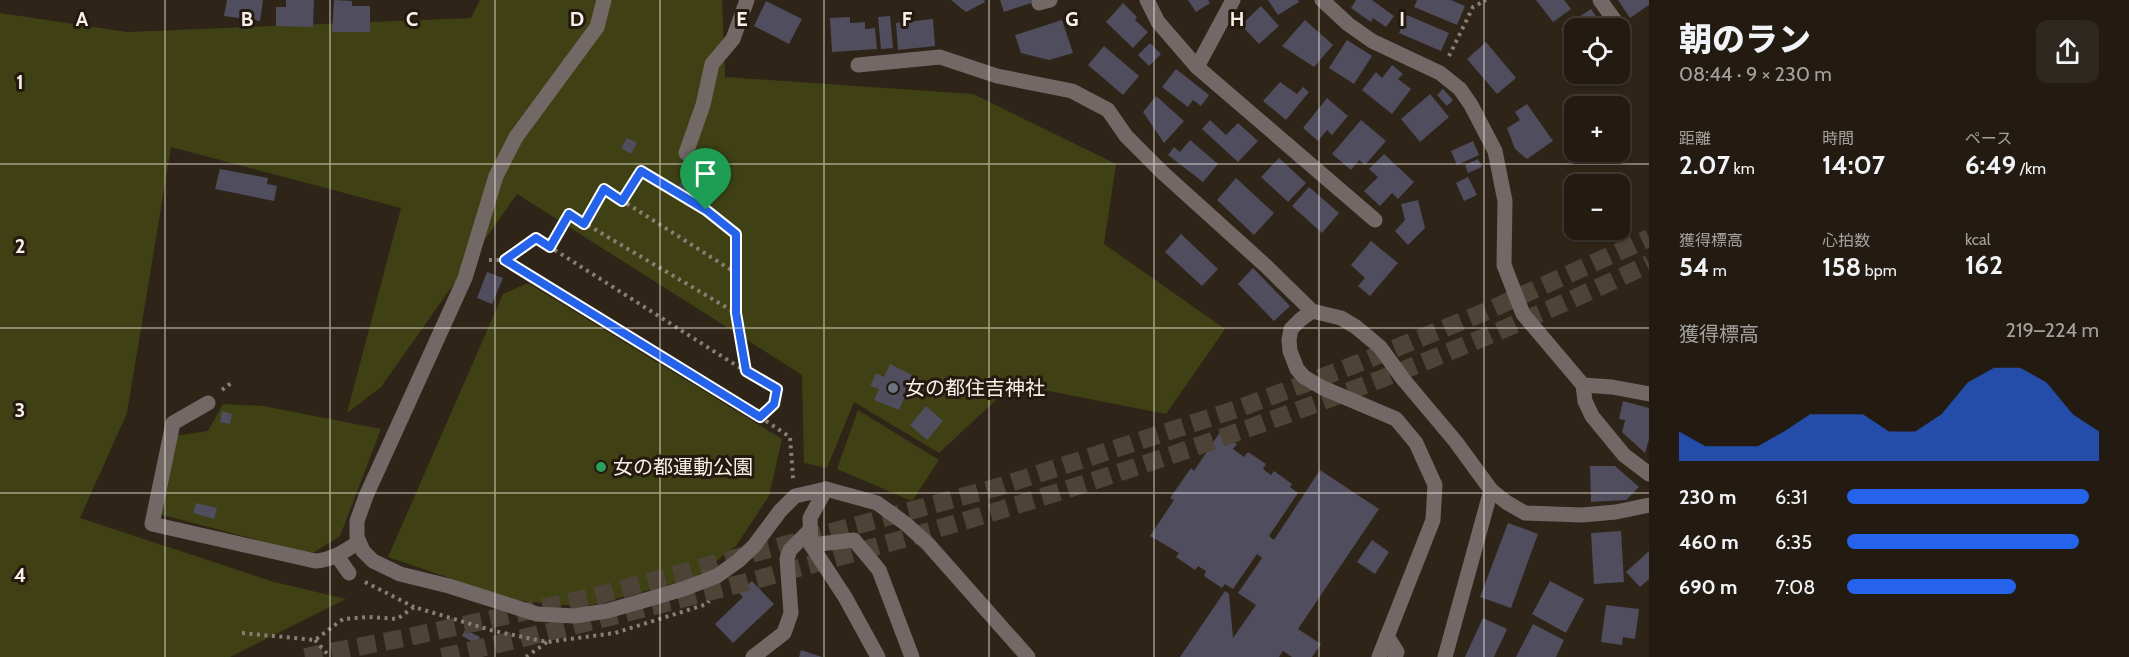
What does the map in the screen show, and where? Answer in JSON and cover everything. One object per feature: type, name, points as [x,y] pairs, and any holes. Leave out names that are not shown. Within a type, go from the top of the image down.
[{"type":"street","points":[[604,0],[597,27],[516,136],[496,176],[465,278],[363,504],[357,521],[357,537],[363,551],[373,561],[400,574],[449,586],[537,614],[573,616],[607,611],[717,576],[754,546],[780,511],[795,496],[826,489],[877,503],[906,524],[928,544],[1028,657]]},
{"type":"street","points":[[686,153],[703,105],[712,64],[733,39],[747,0]]},
{"type":"street","points":[[1147,0],[1158,22],[1197,67],[1375,220]]},
{"type":"street","points":[[1197,67],[1233,0]]},
{"type":"street","points":[[1322,0],[1348,24],[1372,41],[1440,73],[1460,89],[1486,129],[1495,151],[1505,201],[1504,265],[1523,314],[1583,385],[1585,401],[1592,416],[1624,455],[1649,474]]},
{"type":"street","points":[[1600,0],[1613,18]]},
{"type":"street","points":[[858,65],[940,57],[997,76],[1072,91],[1108,110],[1126,136],[1163,173],[1312,311],[1341,318],[1380,347],[1491,490],[1506,502],[1525,513],[1582,515],[1616,512],[1649,505]]},
{"type":"street","points":[[1312,311],[1291,329],[1290,351],[1297,369],[1304,377],[1323,388],[1396,419],[1416,443],[1435,485],[1432,520],[1379,657]]},
{"type":"street","points":[[1583,385],[1649,393]]},
{"type":"street","points":[[208,402],[173,423],[152,524],[315,561],[337,556],[359,542]]},
{"type":"street","points":[[826,489],[810,518],[811,538],[878,657]]},
{"type":"street","points":[[1445,657],[1491,490]]},
{"type":"street","points":[[753,657],[784,633],[791,613],[787,559],[790,550],[811,538],[854,540],[879,570],[912,657]]},
{"type":"street","points":[[337,556],[349,573]]},
{"type":"street","points":[[1387,636],[1396,652],[1395,657]]},
{"type":"path","points":[[1440,73],[1473,6],[1486,0]]},
{"type":"path","points":[[686,153],[707,193],[706,210]]},
{"type":"path","points":[[622,201],[641,171],[706,210],[736,234],[736,313],[746,371]]},
{"type":"path","points":[[584,224],[604,189],[736,273]]},
{"type":"path","points":[[550,247],[569,214],[736,313]]},
{"type":"path","points":[[760,417],[774,404],[777,389],[536,238],[505,260],[790,437],[795,496]]},
{"type":"path","points":[[349,573],[414,607]]},
{"type":"path","points":[[315,640],[330,657]]},
{"type":"path","points":[[526,657],[547,642]]},
{"type":"shaded area","points":[[480,0],[722,0],[725,77],[973,94],[1116,164],[1104,244],[1225,329],[1166,414],[1013,384],[939,453],[854,402],[827,468],[804,463],[802,375],[517,194],[381,387],[347,413],[401,208],[171,147],[127,413],[80,518],[274,582],[346,599],[230,657],[0,657],[0,13],[127,32],[471,18]]},
{"type":"shaded area","name":"女の都運動公園","points":[[528,283],[782,439],[769,496],[736,546],[694,578],[592,605],[560,605],[514,600],[388,557],[503,294]]},
{"type":"shaded area","points":[[223,404],[263,406],[381,429],[340,536],[311,554],[159,514],[175,436],[208,431]]},
{"type":"shaded area","points":[[858,410],[939,460],[912,501],[837,469]]},
{"type":"building","points":[[227,0],[263,0],[260,21],[224,16]]},
{"type":"building","points":[[286,0],[314,0],[313,27],[276,26],[276,7],[286,7]]},
{"type":"building","points":[[334,0],[352,1],[352,6],[370,6],[370,32],[332,32]]},
{"type":"building","points":[[951,0],[984,0],[985,2],[966,12]]},
{"type":"building","points":[[1000,0],[1040,0],[1004,12]]},
{"type":"building","points":[[1188,0],[1208,0],[1210,3],[1196,12]]},
{"type":"building","points":[[1268,0],[1298,0],[1299,2],[1278,15]]},
{"type":"building","points":[[1356,0],[1372,0],[1394,16],[1386,27],[1373,18],[1371,22],[1351,8]]},
{"type":"building","points":[[1417,0],[1451,0],[1465,6],[1457,25],[1414,7]]},
{"type":"building","points":[[1536,0],[1564,0],[1571,9],[1553,22]]},
{"type":"building","points":[[1618,0],[1649,0],[1649,5],[1630,18]]},
{"type":"building","points":[[766,1],[802,19],[789,44],[754,26]]},
{"type":"building","points":[[1123,3],[1137,17],[1135,20],[1148,32],[1133,48],[1106,22]]},
{"type":"building","points":[[1261,6],[1279,26],[1259,44],[1241,25]]},
{"type":"building","points":[[1591,9],[1597,18],[1578,18]]},
{"type":"building","points":[[1407,15],[1449,33],[1441,51],[1399,33]]},
{"type":"building","points":[[890,16],[893,48],[881,49],[878,17]]},
{"type":"building","points":[[850,17],[850,23],[865,22],[865,29],[875,28],[877,49],[832,52],[830,18]]},
{"type":"building","points":[[933,19],[935,46],[898,50],[896,23]]},
{"type":"building","points":[[1062,20],[1073,53],[1049,60],[1021,53],[1015,35]]},
{"type":"building","points":[[1305,20],[1333,45],[1314,67],[1282,46]]},
{"type":"building","points":[[1347,40],[1372,56],[1354,84],[1329,68]]},
{"type":"building","points":[[1486,42],[1516,78],[1497,94],[1467,59]]},
{"type":"building","points":[[1150,43],[1161,54],[1149,66],[1138,55]]},
{"type":"building","points":[[1104,46],[1139,76],[1123,95],[1088,65]]},
{"type":"building","points":[[1392,65],[1403,74],[1398,79],[1411,89],[1392,114],[1362,90],[1376,72],[1382,78]]},
{"type":"building","points":[[1176,69],[1209,95],[1201,106],[1193,100],[1188,107],[1162,87]]},
{"type":"building","points":[[1280,82],[1297,94],[1303,87],[1309,92],[1286,120],[1263,101]]},
{"type":"building","points":[[1443,89],[1453,100],[1447,106],[1437,95]]},
{"type":"building","points":[[1430,94],[1449,117],[1420,142],[1401,119]]},
{"type":"building","points":[[1156,96],[1184,121],[1164,143],[1143,112]]},
{"type":"building","points":[[1327,98],[1348,116],[1332,135],[1327,130],[1318,141],[1303,128]]},
{"type":"building","points":[[1527,104],[1553,141],[1527,159],[1515,149],[1507,128],[1520,120],[1515,112]]},
{"type":"building","points":[[1210,120],[1226,135],[1238,123],[1258,141],[1238,162],[1202,129]]},
{"type":"building","points":[[1361,120],[1386,141],[1365,165],[1359,160],[1351,170],[1332,154]]},
{"type":"building","points":[[627,138],[637,143],[631,154],[621,148]]},
{"type":"building","points":[[1190,140],[1218,164],[1203,182],[1168,155],[1174,147],[1180,152]]},
{"type":"building","points":[[1473,141],[1479,155],[1457,165],[1451,151]]},
{"type":"building","points":[[1384,154],[1414,182],[1398,199],[1392,193],[1380,206],[1364,191],[1378,177],[1369,169]]},
{"type":"building","points":[[1279,158],[1306,183],[1288,202],[1261,177]]},
{"type":"building","points":[[1478,159],[1482,167],[1468,173],[1465,165]]},
{"type":"building","points":[[220,169],[268,178],[267,184],[277,186],[274,201],[215,189]]},
{"type":"building","points":[[684,177],[695,184],[689,194],[678,187]]},
{"type":"building","points":[[1468,177],[1477,195],[1464,201],[1456,183]]},
{"type":"building","points":[[1236,178],[1274,213],[1254,235],[1217,200]]},
{"type":"building","points":[[1309,187],[1339,213],[1322,233],[1292,206]]},
{"type":"building","points":[[1418,200],[1425,228],[1408,245],[1395,231],[1405,220],[1401,204]]},
{"type":"building","points":[[1181,234],[1218,269],[1202,286],[1165,252]]},
{"type":"building","points":[[1371,241],[1398,263],[1370,296],[1358,286],[1365,278],[1351,265]]},
{"type":"building","points":[[1253,268],[1290,306],[1274,321],[1238,284]]},
{"type":"building","points":[[487,272],[503,278],[492,304],[477,298]]},
{"type":"building","points":[[890,364],[914,376],[899,410],[874,400],[879,389],[870,386],[876,373],[884,377]]},
{"type":"building","points":[[1623,401],[1649,408],[1649,439],[1645,453],[1622,432],[1625,420],[1619,419]]},
{"type":"building","points":[[926,406],[943,421],[927,440],[910,425]]},
{"type":"building","points":[[222,411],[232,414],[230,424],[220,422]]},
{"type":"building","points":[[1220,432],[1237,444],[1233,449],[1244,457],[1248,452],[1266,464],[1263,469],[1271,475],[1274,471],[1292,484],[1290,487],[1298,493],[1269,536],[1274,540],[1320,470],[1379,509],[1298,629],[1321,644],[1312,657],[1292,657],[1283,651],[1279,657],[1180,657],[1225,591],[1229,594],[1233,638],[1256,605],[1238,593],[1262,558],[1257,554],[1233,589],[1225,584],[1222,588],[1204,576],[1206,571],[1198,566],[1195,570],[1176,557],[1179,553],[1150,536],[1174,500],[1170,498],[1191,468],[1194,471]]},
{"type":"building","points":[[1590,466],[1615,466],[1639,487],[1626,500],[1591,502]]},
{"type":"building","points":[[196,503],[217,508],[214,519],[193,513]]},
{"type":"building","points":[[1508,523],[1538,534],[1511,608],[1480,597]]},
{"type":"building","points":[[1621,531],[1624,582],[1594,584],[1591,533]]},
{"type":"building","points":[[1372,540],[1389,552],[1375,574],[1357,562]]},
{"type":"building","points":[[1649,551],[1649,579],[1640,587],[1626,572]]},
{"type":"building","points":[[752,581],[774,604],[733,643],[715,624],[743,597],[739,593]]},
{"type":"building","points":[[1550,581],[1584,599],[1566,633],[1532,614]]},
{"type":"building","points":[[1606,605],[1639,609],[1635,639],[1623,637],[1622,645],[1601,642]]},
{"type":"building","points":[[1483,618],[1507,629],[1494,657],[1465,657]]},
{"type":"building","points":[[1533,624],[1564,640],[1556,657],[1516,657]]},
{"type":"building","points":[[465,630],[480,637],[477,644],[462,636]]},
{"type":"building","points":[[801,650],[822,657],[799,657]]},
{"type":"tunnel","points":[[305,657],[592,597],[998,487],[1240,408],[1354,365],[1487,311],[1649,238]]},
{"type":"tunnel","points":[[442,657],[750,581],[904,539],[1056,493],[1207,443],[1356,388],[1504,329],[1649,264]]},
{"type":"place","name":"女の都住吉神社","points":[[893,388]]},
{"type":"place","name":"女の都運動公園","points":[[601,467]]},
{"type":"route","points":[[641,171],[706,210],[736,234],[736,313],[746,371],[777,389],[774,404],[760,417],[505,260],[536,238],[550,247],[569,214],[584,224],[604,189],[622,201],[641,171]]}]
